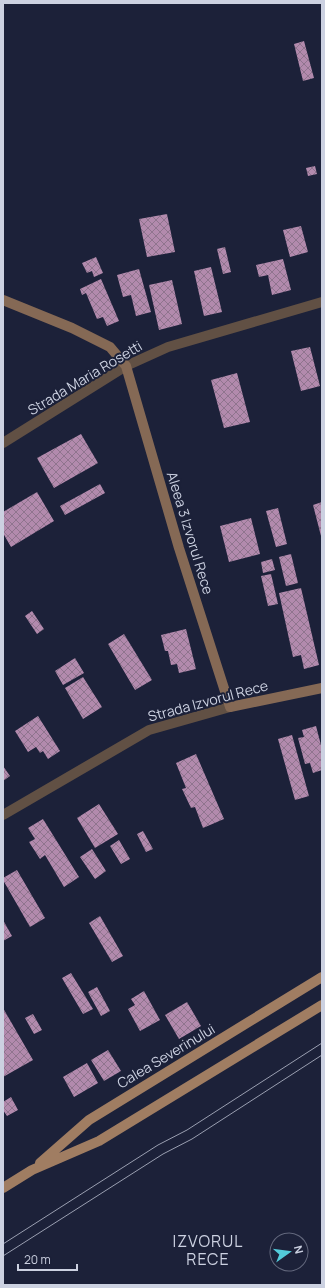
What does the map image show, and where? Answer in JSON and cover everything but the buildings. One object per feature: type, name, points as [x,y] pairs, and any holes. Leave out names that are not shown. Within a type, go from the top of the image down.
[{"type":"main road","name":"Calea Severinului","points":[[32,1170],[89,1120],[322,977]]},
{"type":"main road","name":"Calea Severinului","points":[[3,1188],[32,1170],[99,1141],[322,1005]]},
{"type":"street","points":[[3,300],[72,328],[110,347],[126,366]]},
{"type":"street","name":"Strada Maria Rosetti","points":[[3,443],[126,366],[168,347],[322,302]]},
{"type":"street","name":"Aleea 3 Izvorul Rece","points":[[126,366],[179,548],[230,707]]},
{"type":"street","name":"Strada Izvorul Rece","points":[[3,815],[149,730],[230,707],[322,688]]},
{"type":"tram line","points":[[3,1244],[158,1145],[187,1130],[322,1043]]},
{"type":"tram line","points":[[3,1256],[163,1154],[192,1139],[322,1055]]},
{"type":"district","name":"IZVORUL RECE","points":[[208,1250]]}]
